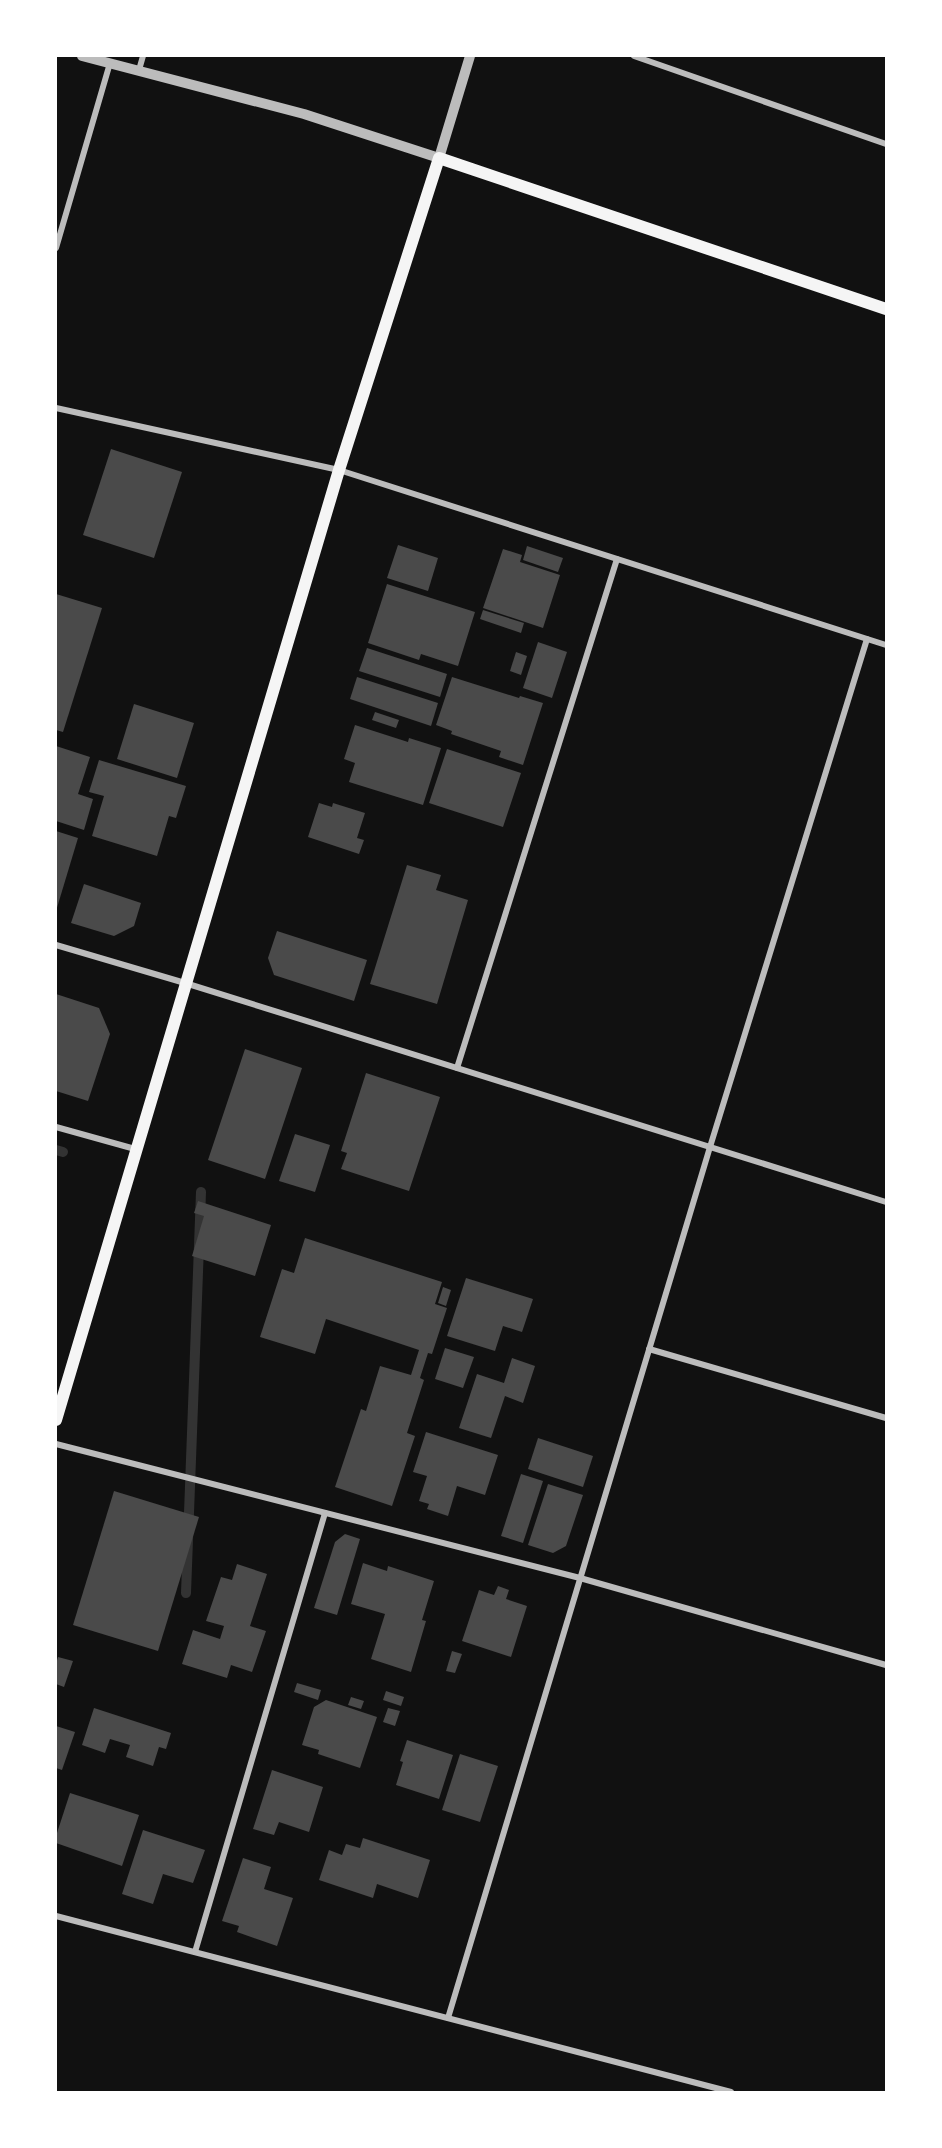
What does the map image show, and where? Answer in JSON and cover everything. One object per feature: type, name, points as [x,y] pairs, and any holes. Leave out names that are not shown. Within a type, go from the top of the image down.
[{"type":"main road","points":[[56,1420],[339,470],[439,158],[886,309]]},
{"type":"street","points":[[82,56],[304,114],[439,158],[470,56]]},
{"type":"street","points":[[139,70],[143,56]]},
{"type":"street","points":[[634,56],[886,144]]},
{"type":"street","points":[[56,248],[110,63]]},
{"type":"street","points":[[56,408],[339,470],[886,645]]},
{"type":"street","points":[[457,1068],[617,560]]},
{"type":"street","points":[[448,2018],[710,1147],[867,639]]},
{"type":"street","points":[[56,945],[185,983],[886,1202]]},
{"type":"street","points":[[56,1127],[135,1149]]},
{"type":"street","points":[[649,1349],[886,1418]]},
{"type":"street","points":[[56,1444],[580,1578],[886,1665]]},
{"type":"street","points":[[195,1952],[325,1513]]},
{"type":"street","points":[[56,1916],[731,2092]]},
{"type":"building","points":[[111,449],[182,472],[154,558],[83,535]]},
{"type":"building","points":[[398,545],[438,558],[428,591],[387,578]]},
{"type":"building","points":[[527,546],[563,558],[558,572],[523,560]]},
{"type":"building","points":[[503,549],[522,555],[520,562],[560,575],[543,628],[483,608]]},
{"type":"building","points":[[387,584],[475,612],[458,666],[421,654],[419,660],[368,643]]},
{"type":"building","points":[[56,594],[102,608],[63,732],[56,730]]},
{"type":"building","points":[[483,610],[524,623],[521,633],[480,619]]},
{"type":"building","points":[[538,642],[567,652],[552,698],[523,688]]},
{"type":"building","points":[[367,648],[447,674],[440,697],[359,671]]},
{"type":"building","points":[[516,652],[527,656],[521,675],[510,671]]},
{"type":"building","points":[[357,677],[438,703],[431,726],[350,699]]},
{"type":"building","points":[[452,677],[543,703],[523,765],[499,757],[501,751],[451,734],[452,731],[436,725]]},
{"type":"building","points":[[134,704],[194,723],[177,778],[117,759]]},
{"type":"building","points":[[375,712],[399,720],[396,728],[372,720]]},
{"type":"building","points":[[355,725],[408,742],[409,738],[441,748],[423,805],[349,782],[355,763],[344,759]]},
{"type":"building","points":[[56,746],[90,757],[78,794],[93,799],[84,830],[56,821]]},
{"type":"building","points":[[447,749],[521,773],[503,827],[429,803]]},
{"type":"building","points":[[99,760],[186,786],[176,818],[169,816],[157,856],[92,836],[104,796],[89,792]]},
{"type":"building","points":[[319,803],[332,807],[333,803],[365,813],[357,838],[364,840],[359,854],[308,837]]},
{"type":"building","points":[[56,831],[78,838],[56,911]]},
{"type":"building","points":[[407,865],[441,875],[436,890],[468,900],[437,1004],[370,984]]},
{"type":"building","points":[[84,884],[141,903],[134,926],[114,936],[71,923]]},
{"type":"building","points":[[277,931],[367,960],[354,1001],[274,975],[268,958]]},
{"type":"building","points":[[56,994],[99,1008],[110,1034],[88,1101],[56,1091]]},
{"type":"building","points":[[245,1049],[302,1068],[265,1179],[208,1160]]},
{"type":"building","points":[[366,1073],[440,1097],[409,1191],[341,1169],[347,1153],[341,1151]]},
{"type":"building","points":[[295,1134],[330,1145],[315,1192],[279,1181]]},
{"type":"building","points":[[198,1201],[271,1225],[255,1276],[192,1256],[204,1216],[194,1213]]},
{"type":"building","points":[[305,1238],[442,1282],[435,1304],[447,1308],[432,1354],[428,1353],[420,1378],[424,1380],[407,1433],[415,1436],[392,1506],[335,1487],[361,1409],[366,1411],[380,1366],[411,1375],[419,1350],[326,1319],[315,1354],[260,1337],[282,1269],[294,1273]]},
{"type":"building","points":[[466,1278],[533,1299],[522,1332],[503,1326],[495,1351],[447,1336]]},
{"type":"building","points":[[443,1287],[451,1290],[446,1306],[438,1303]]},
{"type":"building","points":[[445,1348],[474,1357],[463,1388],[435,1379]]},
{"type":"building","points":[[512,1358],[535,1366],[523,1403],[505,1396],[491,1438],[459,1428],[477,1374],[504,1383]]},
{"type":"building","points":[[426,1432],[498,1455],[485,1495],[457,1486],[448,1516],[427,1509],[429,1504],[419,1501],[427,1476],[413,1472]]},
{"type":"building","points":[[538,1438],[593,1456],[583,1487],[528,1469]]},
{"type":"building","points":[[521,1474],[543,1481],[523,1543],[501,1536]]},
{"type":"building","points":[[548,1484],[583,1495],[566,1546],[553,1553],[528,1545]]},
{"type":"building","points":[[114,1491],[199,1517],[158,1651],[73,1625]]},
{"type":"building","points":[[345,1534],[360,1539],[337,1615],[314,1608],[335,1542]]},
{"type":"building","points":[[363,1563],[387,1571],[388,1566],[434,1581],[422,1620],[426,1621],[411,1672],[371,1659],[385,1614],[351,1604]]},
{"type":"building","points":[[237,1564],[267,1574],[250,1626],[266,1631],[252,1672],[231,1665],[227,1678],[182,1664],[193,1630],[220,1639],[224,1626],[206,1621],[221,1577],[232,1580]]},
{"type":"building","points":[[498,1586],[509,1590],[506,1599],[527,1606],[511,1657],[462,1641],[479,1590],[494,1595]]},
{"type":"building","points":[[452,1651],[462,1654],[455,1673],[446,1671]]},
{"type":"building","points":[[58,1657],[73,1661],[64,1687],[56,1684]]},
{"type":"building","points":[[297,1683],[321,1690],[318,1700],[294,1692]]},
{"type":"building","points":[[386,1691],[404,1697],[401,1706],[383,1700]]},
{"type":"building","points":[[351,1697],[364,1701],[361,1709],[348,1705]]},
{"type":"building","points":[[326,1700],[377,1717],[360,1768],[318,1754],[319,1750],[302,1745],[314,1707]]},
{"type":"building","points":[[94,1708],[171,1733],[166,1749],[159,1747],[153,1766],[126,1757],[130,1745],[110,1739],[105,1753],[82,1745]]},
{"type":"building","points":[[388,1708],[400,1711],[395,1726],[383,1722]]},
{"type":"building","points":[[56,1726],[75,1732],[62,1770],[56,1768]]},
{"type":"building","points":[[407,1740],[453,1755],[439,1799],[396,1785],[403,1762],[400,1761]]},
{"type":"building","points":[[460,1754],[498,1766],[480,1822],[442,1810]]},
{"type":"building","points":[[272,1770],[323,1787],[309,1832],[279,1822],[274,1835],[253,1829]]},
{"type":"building","points":[[70,1793],[139,1815],[122,1866],[56,1843],[56,1836]]},
{"type":"building","points":[[143,1830],[205,1850],[193,1883],[163,1874],[153,1904],[122,1894]]},
{"type":"building","points":[[363,1838],[430,1860],[418,1898],[377,1884],[373,1898],[319,1880],[329,1850],[342,1855],[346,1844],[360,1848]]},
{"type":"building","points":[[243,1858],[271,1867],[264,1889],[293,1898],[277,1946],[237,1932],[239,1926],[222,1921]]},
{"type":"waterway","points":[[56,1150],[63,1152]]},
{"type":"waterway","points":[[186,1593],[201,1192]]}]
